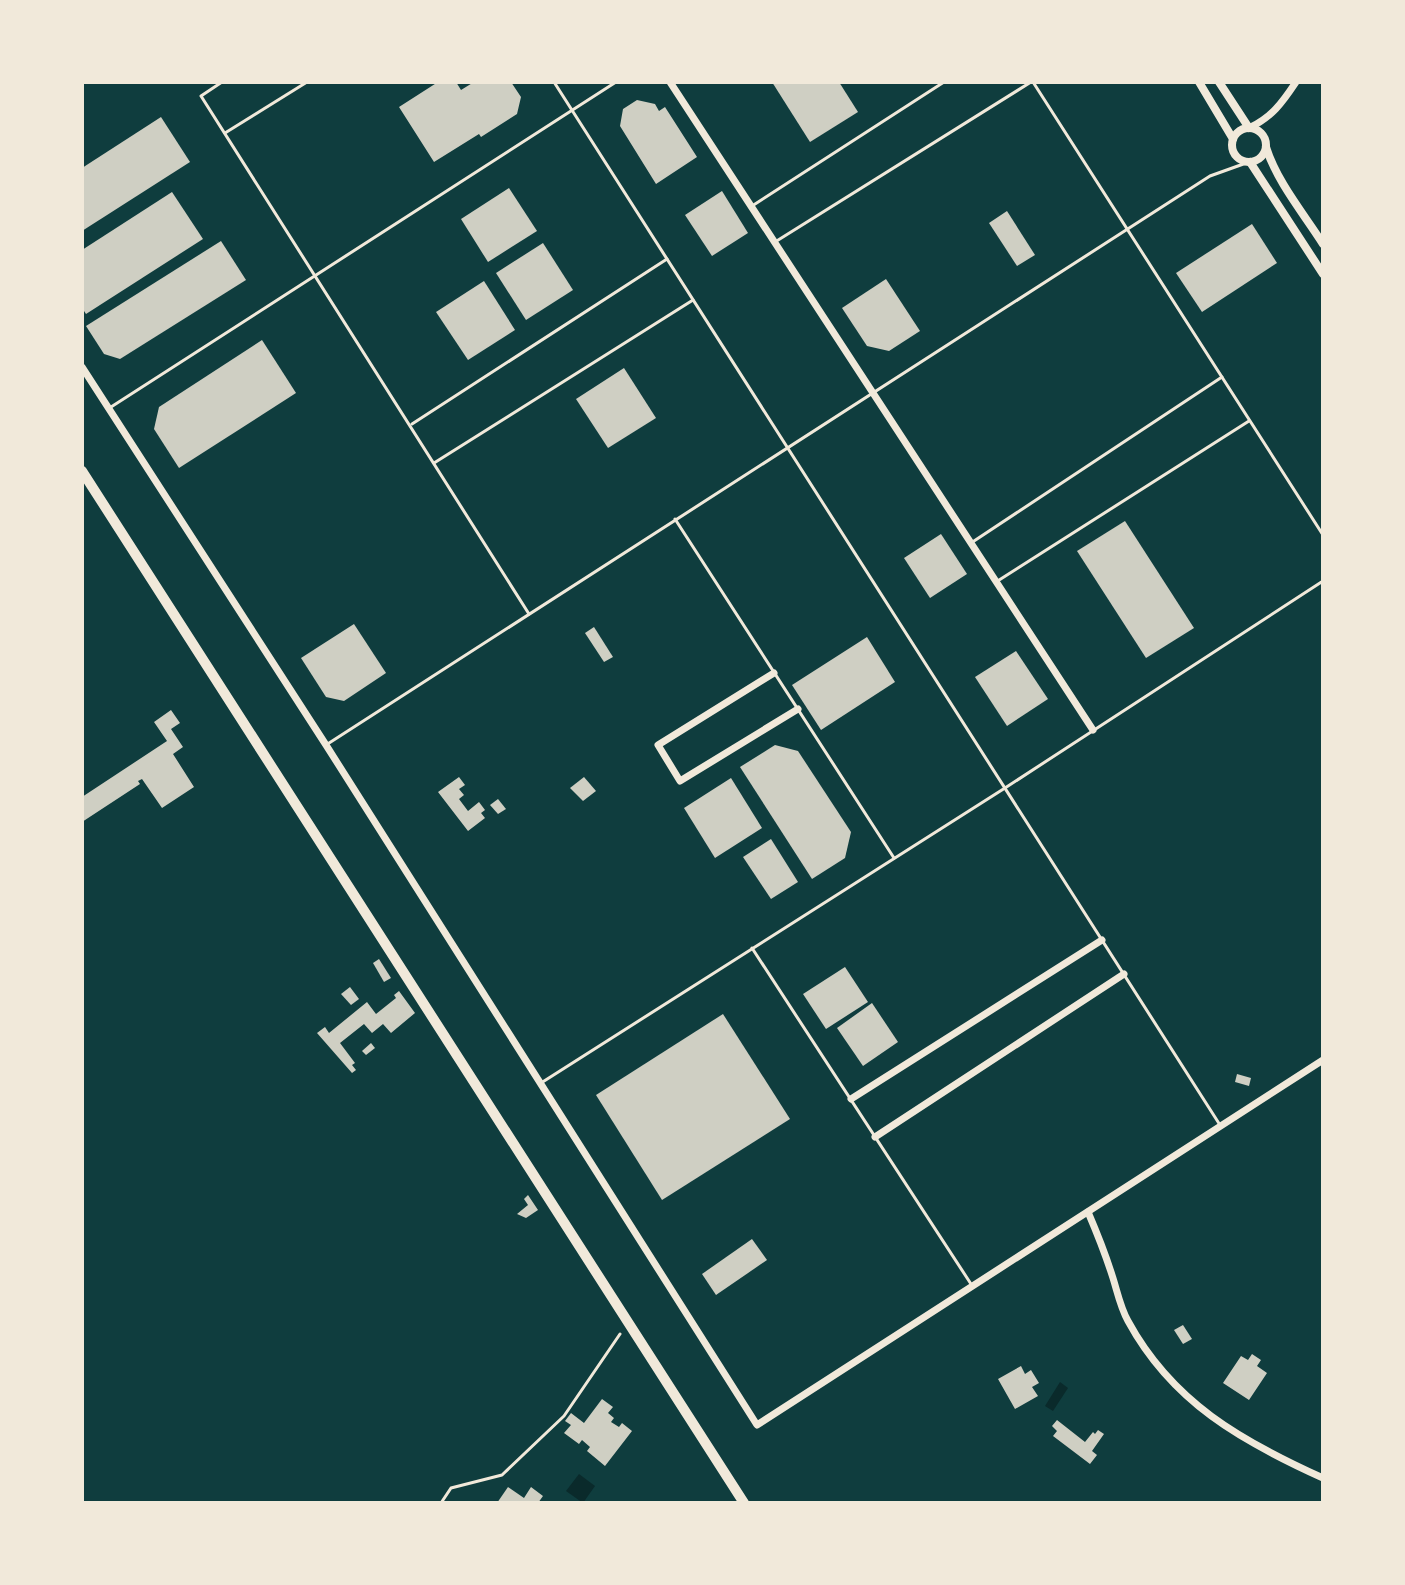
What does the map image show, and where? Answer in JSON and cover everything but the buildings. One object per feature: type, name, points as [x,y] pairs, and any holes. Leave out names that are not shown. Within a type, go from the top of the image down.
[{"type":"main road","points":[[82,471],[744,1503]]},
{"type":"street","points":[[670,82],[1093,730]]},
{"type":"street","points":[[1199,82],[1233,139],[1235,155],[1250,162],[1323,274]]},
{"type":"street","points":[[1219,82],[1249,128],[1260,131],[1266,141],[1263,156],[1250,162]]},
{"type":"street","points":[[1233,139],[1239,131],[1271,116],[1296,82]]},
{"type":"street","points":[[1266,147],[1276,170],[1323,244]]},
{"type":"street","points":[[82,367],[757,1425],[1323,1060]]},
{"type":"street","points":[[774,673],[658,745],[680,781],[798,709]]},
{"type":"street","points":[[851,1099],[1102,940]]},
{"type":"street","points":[[875,1137],[1124,974]]},
{"type":"street","points":[[1088,1212],[1105,1251],[1126,1318],[1158,1370],[1194,1404],[1251,1443],[1323,1478]]},
{"type":"lane","points":[[222,82],[201,96],[529,614]]},
{"type":"lane","points":[[225,133],[307,82]]},
{"type":"lane","points":[[554,82],[1220,1125]]},
{"type":"lane","points":[[109,409],[616,82]]},
{"type":"lane","points":[[751,206],[944,82]]},
{"type":"lane","points":[[775,242],[1032,82],[1323,535]]},
{"type":"lane","points":[[326,745],[1210,176],[1250,162]]},
{"type":"lane","points":[[410,425],[667,259]]},
{"type":"lane","points":[[434,463],[693,300]]},
{"type":"lane","points":[[971,543],[1222,377]]},
{"type":"lane","points":[[996,582],[1249,421]]},
{"type":"lane","points":[[675,519],[894,858]]},
{"type":"lane","points":[[541,1083],[1005,788],[1323,581]]},
{"type":"lane","points":[[752,948],[972,1286]]},
{"type":"path","points":[[441,1503],[451,1488],[502,1475],[564,1416],[629,1321]]},
{"type":"water","points":[[1060,1382],[1068,1388],[1053,1411],[1045,1406]]},
{"type":"water","points":[[579,1474],[595,1486],[583,1503],[566,1491]]}]
